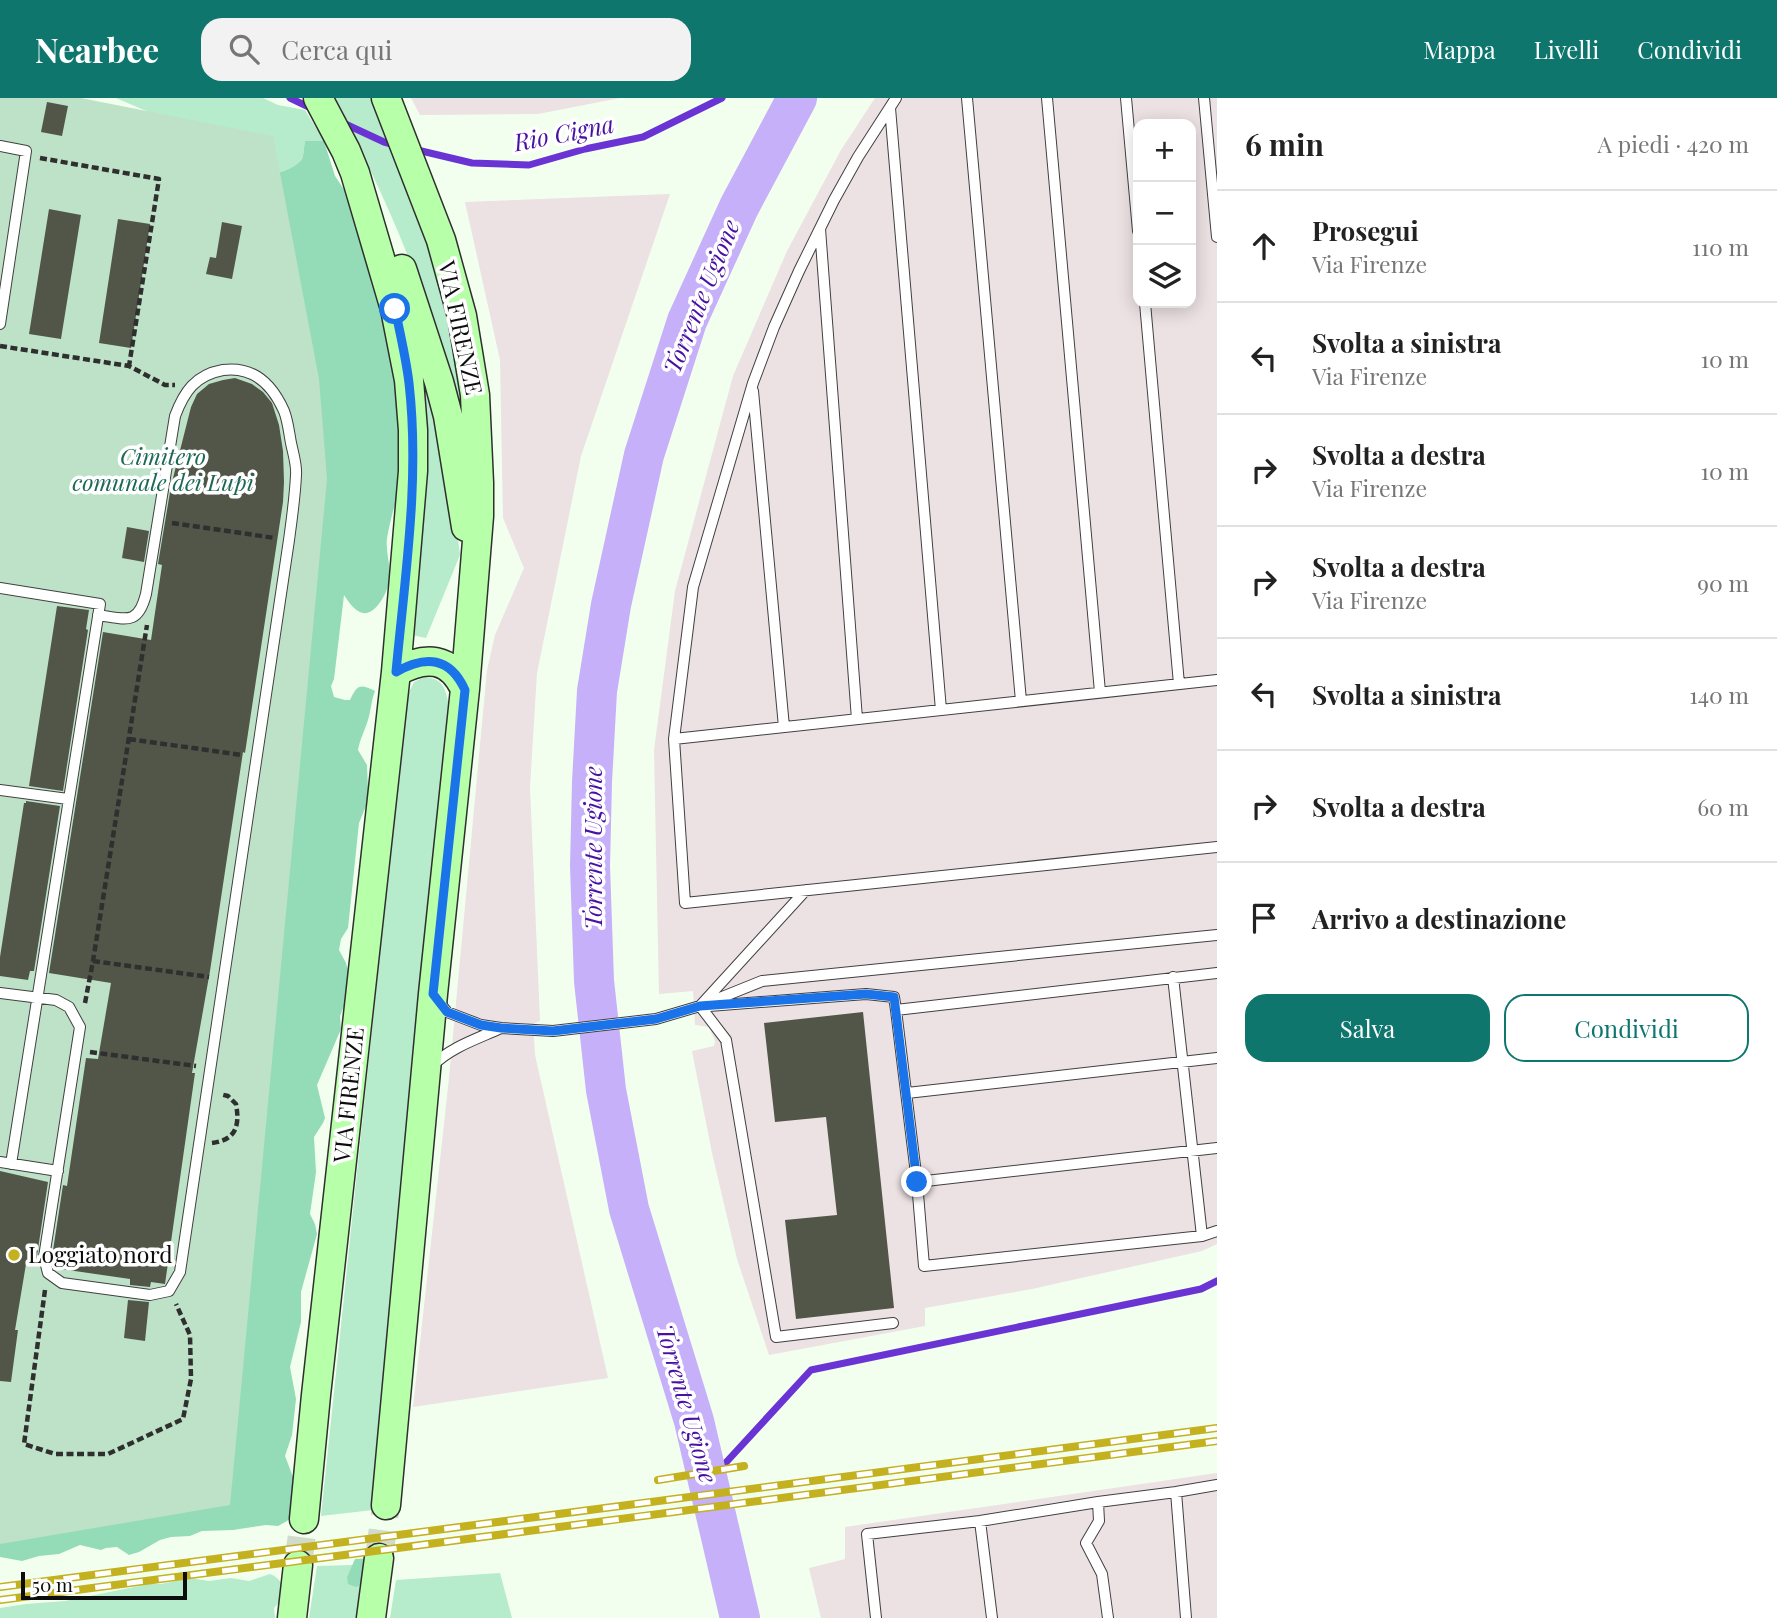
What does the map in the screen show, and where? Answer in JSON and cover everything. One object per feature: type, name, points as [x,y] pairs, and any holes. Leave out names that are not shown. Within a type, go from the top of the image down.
[{"type":"main road","name":"VIA FIRENZE","points":[[321,103],[391,235],[448,416],[474,568]]},
{"type":"main road","name":"VIA FIRENZE","points":[[386,1505],[425,1074],[465,690],[479,516],[475,395],[462,316],[441,240],[391,111]]},
{"type":"main road","name":"VIA FIRENZE","points":[[304,1519],[396,672],[412,498],[413,448],[409,380],[395,309],[350,162]]},
{"type":"main road","points":[[396,672],[416,663],[442,663],[453,669],[465,690]]},
{"type":"main road","points":[[371,1618],[379,1558]]},
{"type":"main road","points":[[292,1618],[298,1565]]},
{"type":"lane","points":[[896,98],[858,157],[820,229],[774,327],[753,383],[693,587],[674,739],[685,903],[1217,848]]},
{"type":"lane","points":[[967,98],[1021,701]]},
{"type":"lane","points":[[1047,98],[1100,692]]},
{"type":"lane","points":[[1126,98],[1134,182]]},
{"type":"lane","points":[[1205,98],[1217,237]]},
{"type":"lane","points":[[890,107],[941,709]]},
{"type":"lane","points":[[0,146],[25,153],[0,324]]},
{"type":"lane","points":[[820,229],[857,719]]},
{"type":"lane","points":[[1145,308],[1179,684]]},
{"type":"lane","points":[[0,993],[56,1000],[69,1007],[80,1027],[44,1257],[48,1273],[62,1283],[150,1294],[169,1291],[180,1272],[297,472],[285,413],[273,391],[248,370],[218,371],[192,383],[182,397],[175,416],[142,609],[134,617],[124,619],[98,615]]},
{"type":"lane","points":[[753,383],[784,727]]},
{"type":"lane","points":[[0,588],[100,604],[11,1164]]},
{"type":"lane","points":[[674,739],[1217,680]]},
{"type":"lane","points":[[0,790],[68,799]]},
{"type":"lane","points":[[700,1006],[806,890]]},
{"type":"lane","points":[[433,994],[447,1012],[481,1025],[553,1031],[656,1019],[700,1006],[762,981],[1217,935]]},
{"type":"lane","points":[[896,1010],[1217,973]]},
{"type":"lane","points":[[1173,977],[1202,1236]]},
{"type":"lane","points":[[700,1006],[866,994],[894,997],[917,1182],[924,1266],[1202,1236],[1217,1231]]},
{"type":"lane","points":[[700,1006],[726,1040],[776,1337],[893,1323]]},
{"type":"lane","points":[[425,1074],[440,1058],[454,1049],[501,1028]]},
{"type":"lane","points":[[907,1093],[1217,1058]]},
{"type":"lane","points":[[917,1182],[1217,1148]]},
{"type":"lane","points":[[0,1162],[58,1171]]},
{"type":"lane","points":[[876,1618],[867,1534],[980,1521],[1217,1485]]},
{"type":"lane","points":[[1176,1492],[1185,1618]]},
{"type":"lane","points":[[1098,1502],[1099,1521],[1086,1543],[1102,1574],[1108,1618]]},
{"type":"lane","points":[[980,1521],[992,1618]]},
{"type":"path","points":[[25,153],[159,179],[129,366]]},
{"type":"path","points":[[0,346],[129,366],[165,386],[192,383]]},
{"type":"path","points":[[163,522],[268,537]]},
{"type":"path","points":[[80,1027],[148,617]]},
{"type":"path","points":[[129,739],[242,755]]},
{"type":"path","points":[[93,961],[208,977]]},
{"type":"path","points":[[77,1050],[195,1066]]},
{"type":"path","points":[[197,1153],[203,1145],[221,1142],[232,1136],[239,1120],[236,1104],[228,1096],[210,1088],[208,1081]]},
{"type":"path","points":[[48,1273],[24,1444],[55,1454],[108,1454],[183,1419],[191,1379],[190,1335],[169,1291]]},
{"type":"shaded area","points":[[411,98],[620,98],[538,114],[420,115]]},
{"type":"shaded area","points":[[875,98],[1217,98],[1217,1244],[1202,1251],[1032,1289],[925,1308],[925,1326],[769,1355],[737,1259],[692,1051],[714,1046],[715,1041],[709,1027],[695,1025],[693,991],[659,994],[654,750],[675,591],[733,376],[787,251],[841,150]]},
{"type":"shaded area","points":[[670,194],[581,456],[537,673],[530,787],[540,1021],[533,1024],[535,1055],[608,1378],[413,1407],[449,1078],[487,670],[495,635],[524,568],[503,518],[500,360],[465,202]]},
{"type":"shaded area","points":[[1217,1473],[1217,1618],[821,1618],[809,1568],[845,1559],[845,1527]]},
{"type":"green space","name":"Cimitero comunale dei Lupi","points":[[0,98],[81,98],[273,136],[319,379],[327,479],[230,1505],[0,1544]]},
{"type":"green space","points":[[116,98],[263,98],[278,105],[305,110],[324,141],[305,141],[303,157],[299,163],[264,177],[165,119]]},
{"type":"green space","points":[[334,98],[378,98],[442,278],[466,405],[458,422],[428,313],[407,255],[378,186]]},
{"type":"green space","points":[[305,141],[324,141],[335,176],[355,206],[405,407],[400,490],[387,538],[390,571],[388,587],[380,602],[368,613],[357,610],[344,595],[331,686],[334,697],[345,700],[350,700],[360,687],[375,691],[358,750],[367,765],[368,791],[366,806],[359,823],[348,928],[341,939],[339,950],[349,974],[348,996],[340,1016],[341,1029],[317,1085],[325,1118],[314,1137],[316,1172],[310,1214],[317,1234],[301,1292],[301,1322],[290,1367],[296,1399],[292,1435],[285,1456],[293,1477],[293,1512],[287,1521],[278,1526],[202,1531],[190,1536],[171,1537],[129,1555],[117,1547],[101,1550],[80,1545],[59,1554],[22,1561],[0,1557],[0,1459],[286,217],[283,198],[264,177],[299,163],[303,157]]},
{"type":"green space","points":[[423,367],[452,490],[460,555],[426,638],[412,635],[418,383]]},
{"type":"green space","points":[[424,677],[440,682],[449,705],[373,1510],[321,1516],[407,696],[414,682]]},
{"type":"green space","points":[[371,1558],[366,1582],[356,1587],[348,1584],[347,1577],[355,1559]]},
{"type":"green space","points":[[353,1565],[347,1577],[366,1582],[359,1618],[309,1618],[317,1566]]},
{"type":"green space","points":[[500,1573],[512,1618],[390,1618],[396,1580]]},
{"type":"green space","points":[[270,1574],[279,1580],[282,1589],[281,1599],[274,1608],[275,1618],[0,1618],[0,1608],[65,1601],[190,1578],[249,1581]]},
{"type":"building","points":[[47,102],[68,106],[62,136],[41,132]]},
{"type":"building","points":[[49,209],[81,215],[61,339],[29,334]]},
{"type":"building","points":[[118,219],[150,224],[131,348],[99,343]]},
{"type":"building","points":[[222,222],[242,226],[232,279],[206,274],[210,257],[216,258]]},
{"type":"building","points":[[235,378],[252,384],[272,403],[283,451],[283,502],[192,1073],[195,1073],[165,1284],[151,1282],[150,1287],[130,1285],[130,1279],[54,1268],[52,1257],[63,1185],[67,1186],[86,1058],[98,1059],[111,983],[49,973],[103,632],[151,640],[162,565],[158,564],[171,486],[191,407],[197,394],[209,384]]},
{"type":"building","points":[[127,527],[149,531],[144,562],[122,558]]},
{"type":"building","points":[[57,606],[89,610],[63,791],[29,786]]},
{"type":"building","points":[[26,801],[60,806],[34,971],[30,971],[28,980],[0,976],[0,957]]},
{"type":"building","points":[[863,1012],[894,1308],[796,1319],[785,1220],[837,1215],[826,1117],[775,1122],[764,1023]]},
{"type":"building","name":"Loggiato nord","points":[[0,1171],[48,1182],[37,1256],[38,1266],[26,1264],[15,1330],[18,1330],[11,1382],[0,1381]]},
{"type":"building","points":[[128,1300],[149,1302],[145,1341],[124,1338]]},
{"type":"waterway","name":"Rio Cigna","points":[[290,98],[315,110]]},
{"type":"waterway","name":"Rio Cigna","points":[[413,149],[472,163],[529,165],[585,149],[643,137],[722,98]]},
{"type":"waterway","name":"Torrente Ugione","points":[[740,1618],[694,1421],[629,1209],[606,1090],[594,981],[590,866],[592,782],[597,691],[611,605],[644,455],[687,321],[739,207],[797,98]]},
{"type":"waterway","name":"Rio Cigna","points":[[341,122],[395,145]]},
{"type":"waterway","points":[[708,1482],[811,1370],[1201,1289],[1217,1281]]},
{"type":"tunnel","points":[[379,1558],[386,1505]]},
{"type":"tunnel","points":[[298,1565],[304,1519]]},
{"type":"railway","points":[[0,1587],[1217,1428]]},
{"type":"railway","points":[[0,1600],[1217,1441]]},
{"type":"railway","points":[[658,1480],[744,1466]]},
{"type":"place","name":"Loggiato nord","points":[[14,1255]]},
{"type":"route","points":[[395,309],[409,380],[413,430],[412,498],[396,672],[416,663],[442,663],[453,669],[465,690],[433,994],[447,1012],[481,1025],[553,1031],[656,1019],[700,1006],[866,994],[894,997],[917,1182]]}]
